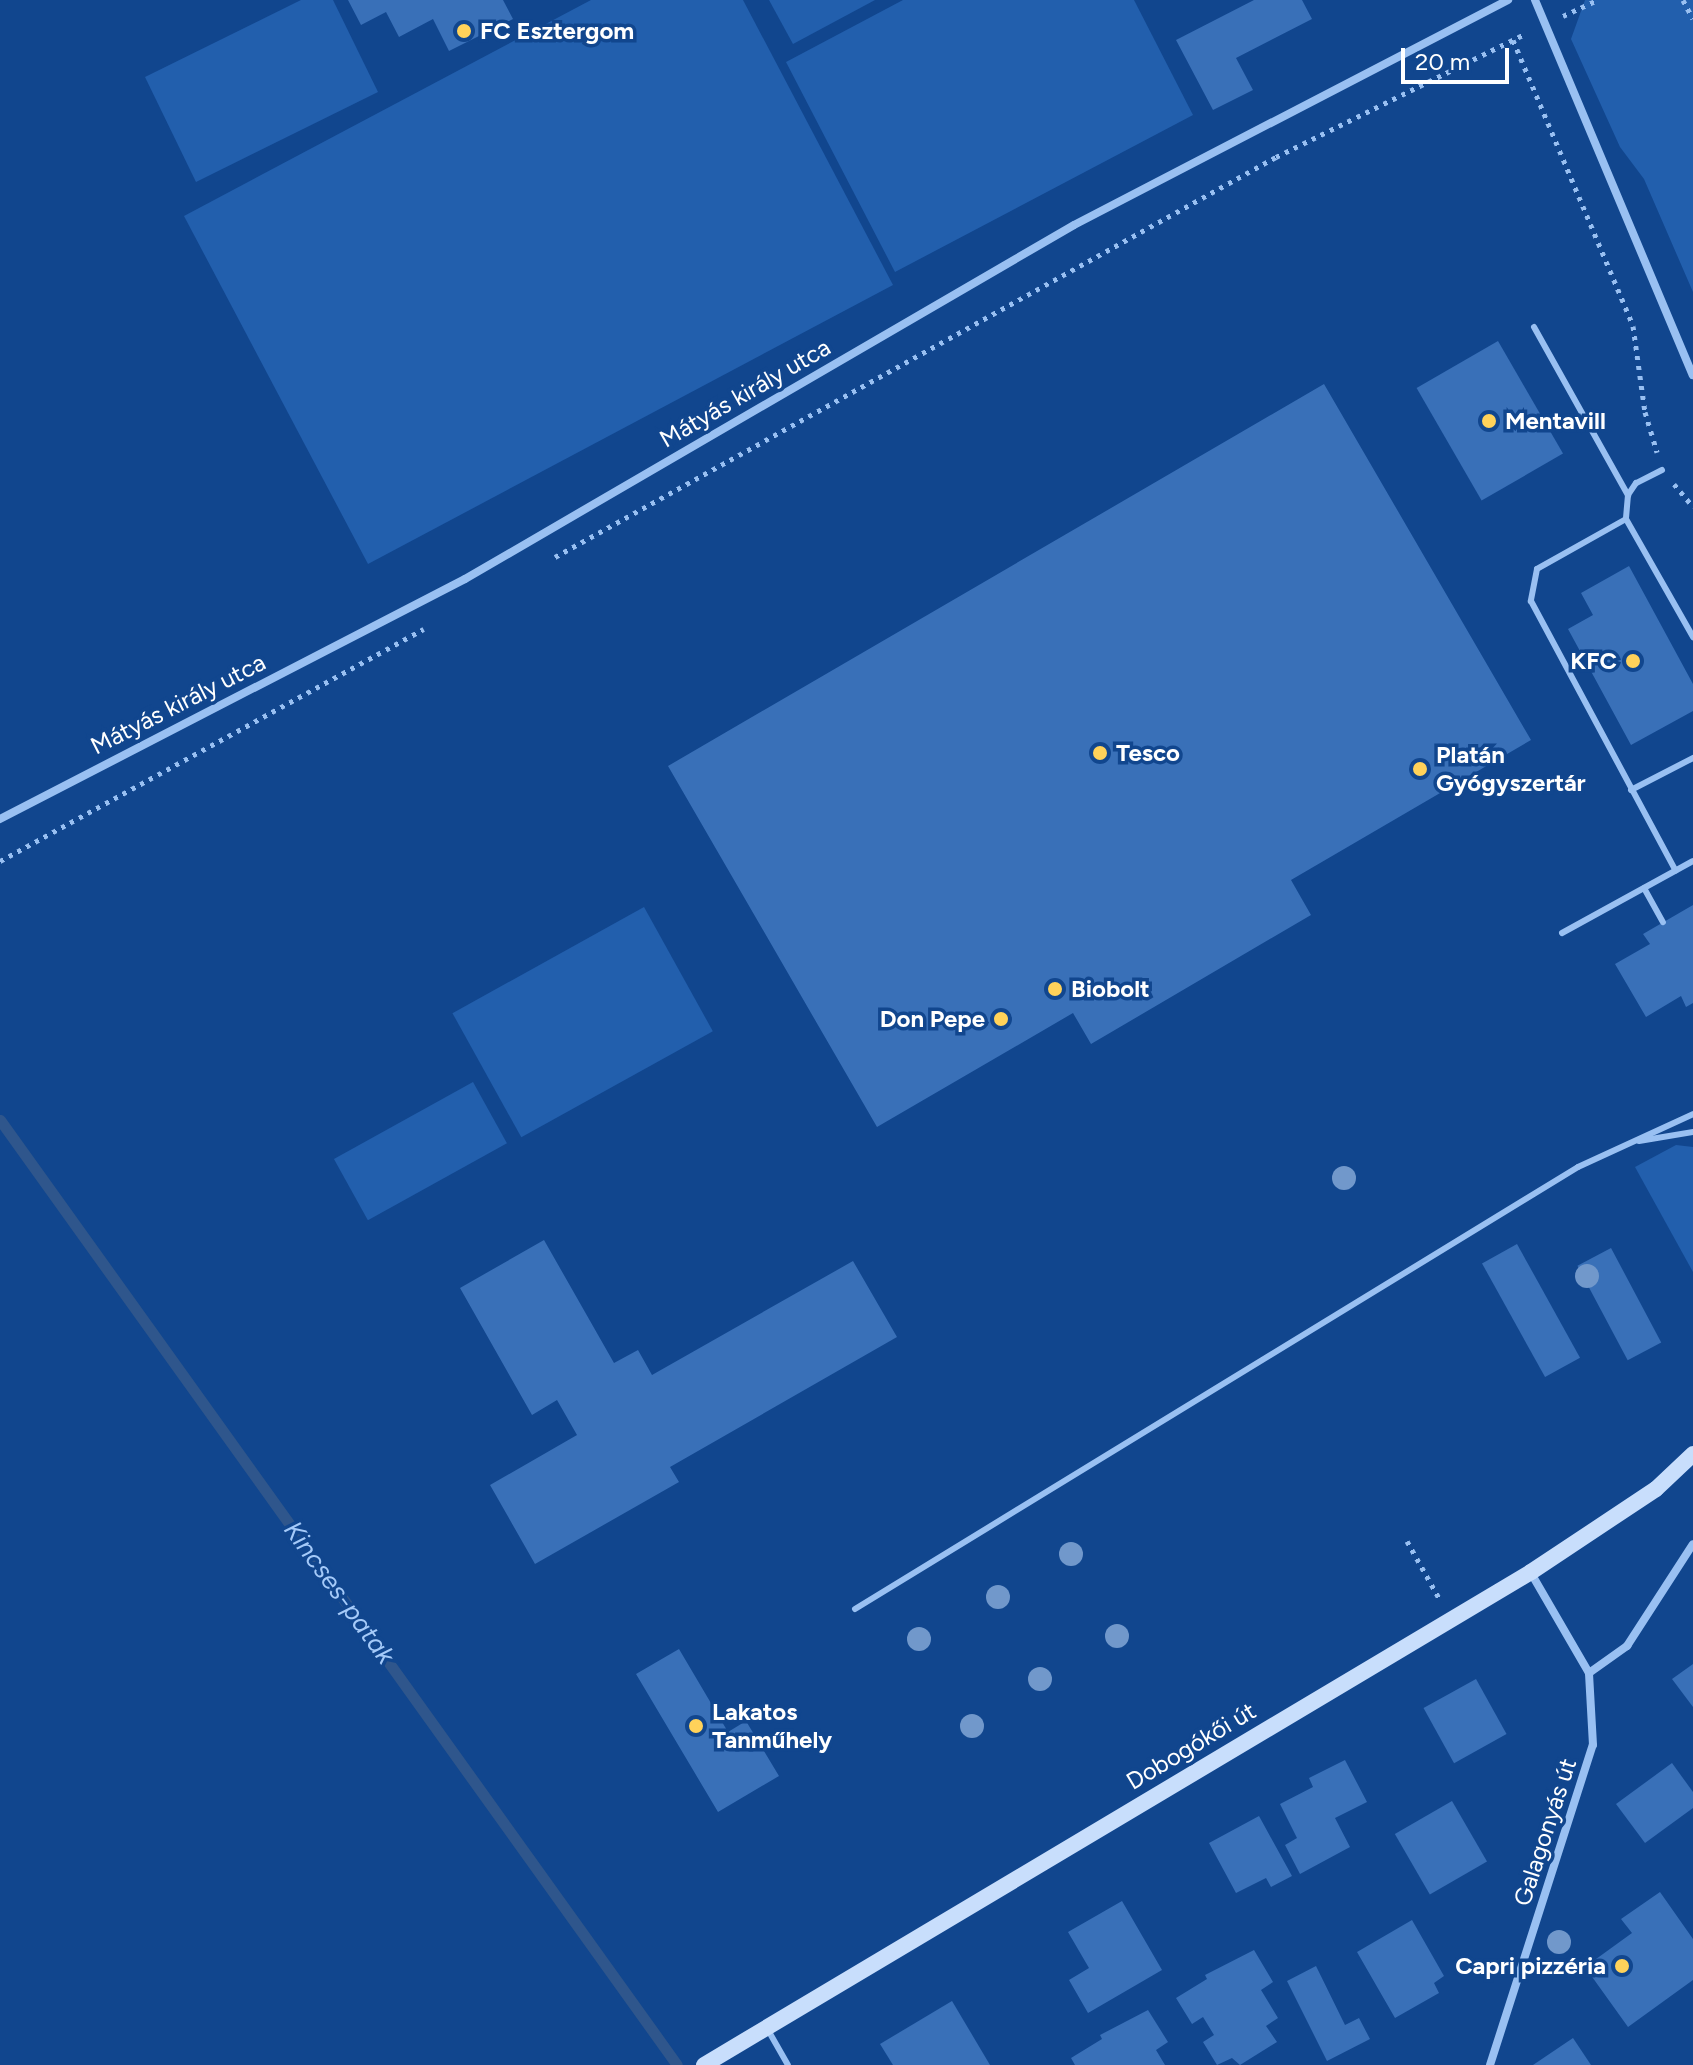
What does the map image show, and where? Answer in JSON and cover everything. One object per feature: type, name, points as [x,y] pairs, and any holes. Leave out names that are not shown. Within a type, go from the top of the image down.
[{"type":"main road","name":"Dobogókői út","points":[[704,2065],[1531,1572],[1656,1489],[1693,1454]]},
{"type":"street","name":"Mátyás király utca","points":[[0,819],[465,579],[1074,225],[1508,0]]},
{"type":"street","points":[[1535,0],[1693,375]]},
{"type":"street","points":[[1589,1673],[1627,1646],[1693,1544]]},
{"type":"street","name":"Galagonyás út","points":[[1490,2065],[1584,1782],[1593,1745],[1589,1673],[1531,1572]]},
{"type":"lane","points":[[1534,327],[1628,495]]},
{"type":"lane","points":[[1662,470],[1636,483],[1628,495],[1626,519],[1693,637]]},
{"type":"lane","points":[[1626,519],[1537,569],[1530,585],[1535,615],[1676,871]]},
{"type":"lane","points":[[1631,790],[1693,758]]},
{"type":"lane","points":[[1562,933],[1693,861]]},
{"type":"lane","points":[[1644,888],[1663,922]]},
{"type":"lane","points":[[855,1609],[1578,1167],[1693,1114]]},
{"type":"lane","points":[[1631,1142],[1693,1132]]},
{"type":"lane","points":[[766,2026],[788,2065]]},
{"type":"path","points":[[552,558],[1276,157],[1598,0]]},
{"type":"path","points":[[1683,0],[1693,19]]},
{"type":"path","points":[[1513,40],[1633,326],[1645,412],[1662,470]]},
{"type":"path","points":[[0,861],[427,627]]},
{"type":"path","points":[[1407,1541],[1434,1588]]},
{"type":"shaded area","points":[[301,0],[333,0],[378,92],[196,182],[145,77]]},
{"type":"shaded area","points":[[591,0],[743,0],[893,285],[368,564],[184,216]]},
{"type":"shaded area","points":[[769,0],[875,0],[793,44]]},
{"type":"shaded area","points":[[903,0],[1134,0],[1193,115],[895,272],[786,62]]},
{"type":"shaded area","points":[[1585,0],[1693,0],[1693,292],[1644,179],[1620,147],[1571,39]]},
{"type":"shaded area","points":[[644,907],[713,1031],[521,1137],[452,1013]]},
{"type":"shaded area","points":[[473,1082],[507,1143],[368,1220],[334,1159]]},
{"type":"shaded area","points":[[1676,1145],[1693,1147],[1693,1272],[1635,1167]]},
{"type":"building","name":"FC Esztergom","points":[[348,0],[503,0],[513,19],[449,51],[433,19],[399,37],[386,12],[361,25]]},
{"type":"building","points":[[1254,0],[1302,0],[1312,19],[1236,58],[1253,90],[1213,110],[1176,40]]},
{"type":"building","name":"Mentavill","points":[[1498,341],[1563,454],[1482,501],[1417,388]]},
{"type":"building","name":"Tesco","points":[[1324,384],[1531,740],[1291,880],[1311,915],[1091,1044],[1073,1013],[877,1127],[668,766]]},
{"type":"building","name":"KFC","points":[[1629,566],[1693,684],[1693,711],[1631,745],[1568,629],[1593,615],[1581,593]]},
{"type":"building","points":[[1693,905],[1693,1003],[1686,1007],[1681,996],[1646,1017],[1615,964],[1650,944],[1643,934]]},
{"type":"building","points":[[544,1240],[614,1363],[638,1350],[652,1375],[853,1261],[897,1337],[670,1467],[679,1482],[535,1564],[490,1485],[577,1435],[557,1400],[532,1415],[460,1288]]},
{"type":"building","points":[[1517,1244],[1580,1358],[1545,1377],[1482,1263]]},
{"type":"building","points":[[1611,1248],[1661,1342],[1628,1360],[1577,1266]]},
{"type":"building","name":"Lakatos Tanműhely","points":[[679,1649],[728,1732],[746,1721],[779,1776],[718,1812],[636,1674]]},
{"type":"building","points":[[1693,1664],[1693,1707],[1672,1679]]},
{"type":"building","points":[[1476,1679],[1507,1734],[1454,1763],[1424,1708]]},
{"type":"building","points":[[1345,1760],[1367,1802],[1335,1818],[1350,1847],[1300,1874],[1285,1845],[1297,1838],[1280,1804],[1313,1787],[1309,1778]]},
{"type":"building","points":[[1672,1763],[1693,1792],[1693,1808],[1645,1843],[1616,1804]]},
{"type":"building","points":[[1452,1801],[1487,1862],[1430,1895],[1395,1834]]},
{"type":"building","points":[[1259,1816],[1292,1876],[1271,1887],[1266,1878],[1236,1893],[1209,1843]]},
{"type":"building","points":[[1660,1892],[1693,1939],[1693,1980],[1628,2027],[1585,1967],[1632,1933],[1621,1919]]},
{"type":"building","points":[[1122,1901],[1162,1970],[1088,2013],[1069,1980],[1089,1968],[1068,1932]]},
{"type":"building","points":[[1412,1920],[1444,1976],[1434,1983],[1439,1993],[1395,2018],[1357,1952]]},
{"type":"building","points":[[1254,1950],[1273,1982],[1261,1990],[1278,2018],[1266,2026],[1277,2042],[1240,2065],[1232,2058],[1217,2065],[1203,2042],[1214,2035],[1203,2017],[1192,2024],[1176,1998],[1207,1979],[1205,1975]]},
{"type":"building","points":[[1316,1966],[1345,2025],[1359,2018],[1370,2039],[1327,2061],[1287,1981]]},
{"type":"building","points":[[952,2001],[990,2065],[893,2065],[880,2044]]},
{"type":"building","points":[[1148,2010],[1168,2042],[1156,2050],[1165,2065],[1075,2065],[1071,2058],[1102,2039],[1100,2035]]},
{"type":"building","points":[[1573,2038],[1591,2065],[1533,2065]]},
{"type":"waterway","name":"Kincses-patak","points":[[0,1120],[677,2065]]},
{"type":"place","name":"FC Esztergom","points":[[464,31]]},
{"type":"place","name":"Mentavill","points":[[1489,421]]},
{"type":"place","name":"KFC","points":[[1633,661]]},
{"type":"place","name":"Tesco","points":[[1100,753]]},
{"type":"place","name":"Platán Gyógyszertár","points":[[1420,769]]},
{"type":"place","name":"Biobolt","points":[[1055,989]]},
{"type":"place","name":"Don Pepe","points":[[1001,1019]]},
{"type":"place","name":"Lakatos Tanműhely","points":[[696,1726]]},
{"type":"place","name":"Capri pizzéria","points":[[1622,1966]]}]
